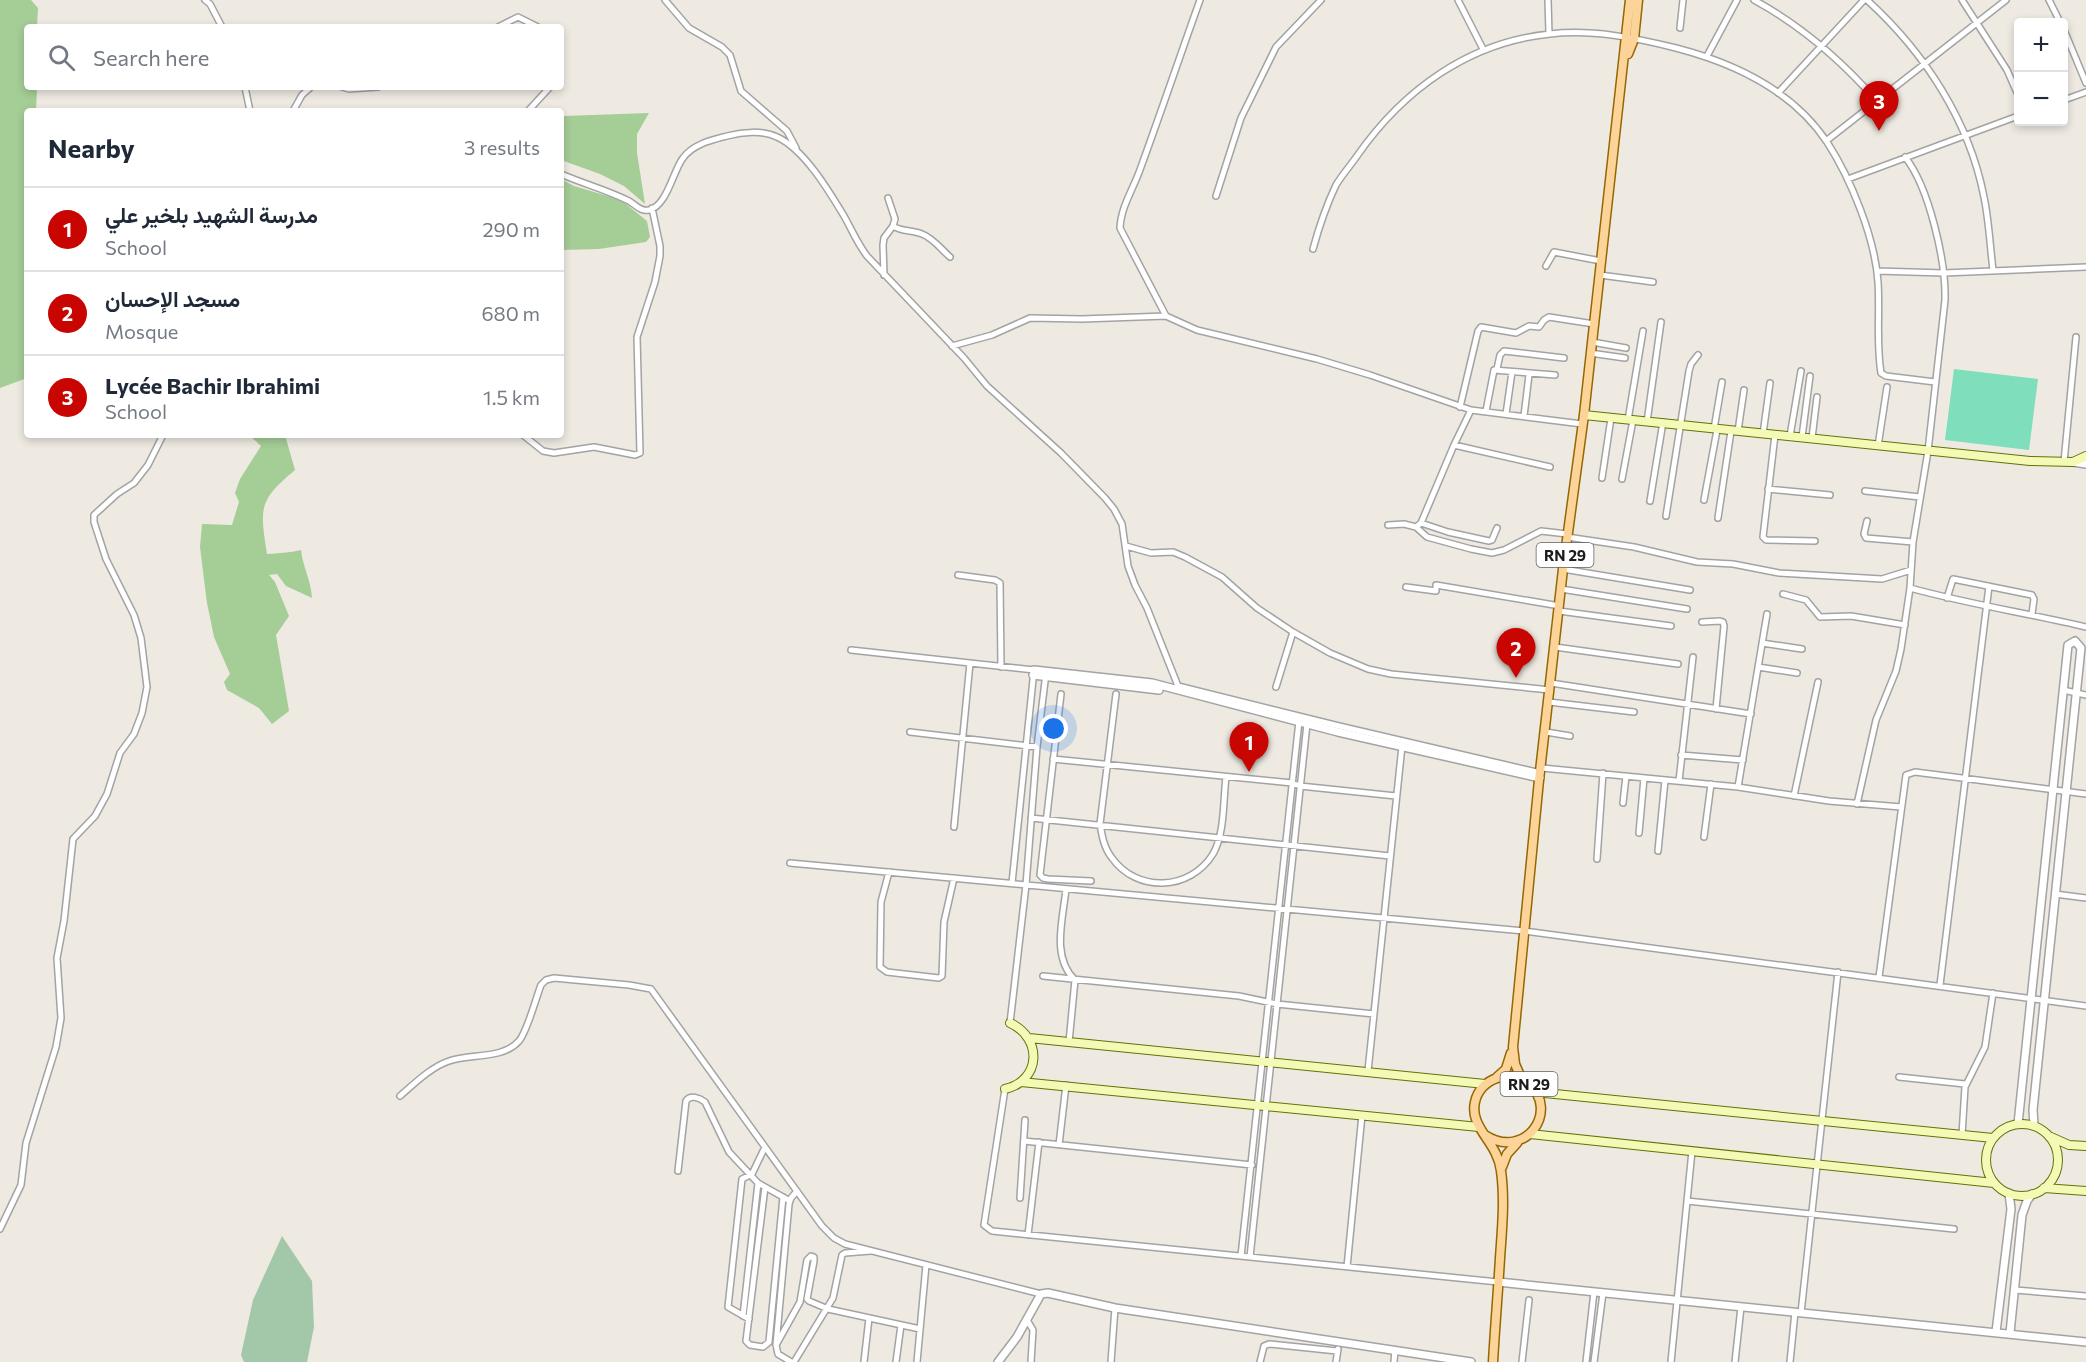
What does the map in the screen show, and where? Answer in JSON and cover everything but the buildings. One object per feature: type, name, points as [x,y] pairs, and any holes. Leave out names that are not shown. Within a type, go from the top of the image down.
[{"type":"main road","name":"RN 29","points":[[1630,0],[1630,38]]},
{"type":"main road","name":"RN 29","points":[[1530,1134],[1540,1114],[1540,1106],[1535,1092],[1522,1080],[1515,1064],[1513,1047],[1524,931],[1563,569],[1584,415],[1624,63],[1638,0]]},
{"type":"main road","points":[[1584,415],[2030,461],[2073,462],[2086,456]]},
{"type":"main road","points":[[1005,1089],[1021,1082],[1030,1072],[1033,1064],[1033,1046],[1029,1038],[1010,1023]]},
{"type":"main road","points":[[1029,1038],[1485,1084]]},
{"type":"main road","name":"RN 29","points":[[1479,1127],[1475,1120],[1476,1097],[1485,1084],[1506,1069],[1513,1047]]},
{"type":"main road","name":"RN 29","points":[[1496,1078],[1504,1076],[1522,1080]]},
{"type":"main road","points":[[1021,1082],[1479,1127],[1497,1153],[1502,1173],[1503,1218],[1493,1362]]},
{"type":"main road","points":[[1535,1092],[1993,1138]]},
{"type":"main road","points":[[1994,1183],[1986,1165],[1989,1146],[1993,1138],[2004,1128],[2018,1124],[2034,1125],[2060,1142],[2086,1146]]},
{"type":"main road","points":[[1502,1173],[1507,1154],[1530,1134],[1994,1183],[2009,1193],[2024,1196],[2044,1188],[2051,1181],[2058,1164],[2058,1155],[2050,1137]]},
{"type":"main road","points":[[1485,1135],[1502,1143],[1521,1140]]},
{"type":"main road","points":[[2044,1188],[2086,1191]]},
{"type":"street","points":[[205,0],[210,4],[220,24]]},
{"type":"street","points":[[665,0],[689,28],[722,47],[730,55],[741,91],[787,131],[799,155]]},
{"type":"street","points":[[1166,316],[1120,228],[1120,220],[1137,181],[1200,0]]},
{"type":"street","points":[[1216,196],[1241,118],[1276,47],[1321,0]]},
{"type":"street","points":[[1458,0],[1483,50]]},
{"type":"street","points":[[1548,0],[1549,34]]},
{"type":"street","points":[[1680,28],[1683,0]]},
{"type":"street","points":[[1707,56],[1737,0]]},
{"type":"street","points":[[1754,0],[1782,15],[1822,45],[1877,101]]},
{"type":"street","points":[[1778,93],[1865,0],[1895,27],[1926,64],[1946,97],[1965,136],[1977,168],[1984,198],[1993,270]]},
{"type":"street","points":[[1962,0],[1978,22],[2014,85]]},
{"type":"street","points":[[1826,141],[2006,0]]},
{"type":"street","points":[[2049,0],[2058,18]]},
{"type":"street","points":[[504,24],[518,17],[532,24]]},
{"type":"street","points":[[1313,249],[1322,218],[1336,186],[1370,137],[1419,87],[1457,62],[1504,43],[1549,34],[1589,34],[1630,38],[1707,56],[1748,75],[1778,93],[1813,124],[1848,178],[1859,207],[1877,271],[1881,373],[1886,376],[1935,382]]},
{"type":"street","points":[[2068,40],[2086,83]]},
{"type":"street","points":[[246,90],[249,108]]},
{"type":"street","points":[[295,108],[302,94],[307,90]]},
{"type":"street","points":[[531,108],[547,90]]},
{"type":"street","points":[[2068,99],[2086,92]]},
{"type":"street","points":[[1848,178],[2014,118]]},
{"type":"street","points":[[564,175],[583,184],[613,192],[647,211],[667,193],[686,153],[708,141],[737,134],[775,135],[787,142],[812,168],[831,195],[857,244],[884,275],[987,386],[1061,453],[1105,498],[1122,524],[1128,566],[1135,585],[1148,608],[1178,686],[1540,775]]},
{"type":"street","points":[[1857,804],[1876,720],[1896,671],[1905,626],[1913,542],[1928,451],[1945,300],[1944,273],[1927,203],[1913,166],[1905,157]]},
{"type":"street","points":[[884,275],[884,238],[893,226],[894,219],[888,198]]},
{"type":"street","points":[[527,438],[543,451],[554,453],[594,447],[635,455],[640,453],[637,337],[655,282],[660,256],[652,208]]},
{"type":"street","points":[[893,226],[899,230],[921,233],[950,257]]},
{"type":"street","points":[[1546,266],[1554,252],[1601,261]]},
{"type":"street","points":[[1877,271],[1944,273],[2086,267]]},
{"type":"street","points":[[1600,275],[1653,282]]},
{"type":"street","points":[[952,346],[992,335],[1030,318],[1166,316],[1197,330],[1317,359],[1471,410],[1582,424]]},
{"type":"street","points":[[1460,406],[1478,331],[1481,327],[1516,333],[1529,326],[1539,327],[1549,317],[1594,324]]},
{"type":"street","points":[[1647,422],[1661,322]]},
{"type":"street","points":[[1622,479],[1643,331]]},
{"type":"street","points":[[2064,462],[2076,337]]},
{"type":"street","points":[[1592,342],[1626,348]]},
{"type":"street","points":[[1486,411],[1493,372],[1497,369],[1502,351],[1564,358]]},
{"type":"street","points":[[1590,353],[1625,358]]},
{"type":"street","points":[[1666,516],[1689,371],[1691,363],[1698,355]]},
{"type":"street","points":[[1497,369],[1529,375],[1555,375]]},
{"type":"street","points":[[1790,436],[1801,371]]},
{"type":"street","points":[[1506,414],[1512,372]]},
{"type":"street","points":[[1524,416],[1529,375]]},
{"type":"street","points":[[1802,437],[1810,376]]},
{"type":"street","points":[[1704,500],[1722,382]]},
{"type":"street","points":[[1763,434],[1770,383]]},
{"type":"street","points":[[1878,446],[1887,387]]},
{"type":"street","points":[[1718,518],[1744,390]]},
{"type":"street","points":[[1812,438],[1817,397]]},
{"type":"street","points":[[1419,525],[1471,410]]},
{"type":"street","points":[[1602,478],[1611,418]]},
{"type":"street","points":[[1650,501],[1663,422]]},
{"type":"street","points":[[1775,435],[1763,537],[1767,540],[1815,541]]},
{"type":"street","points":[[0,1230],[21,1185],[26,1143],[56,1047],[61,1018],[57,958],[64,921],[73,839],[95,816],[107,794],[120,753],[134,734],[142,713],[147,687],[141,638],[134,615],[106,559],[94,522],[94,515],[117,494],[134,483],[148,465],[162,438]]},
{"type":"street","points":[[1454,445],[1550,467]]},
{"type":"street","points":[[2073,462],[2086,464]]},
{"type":"street","points":[[1768,489],[1830,495]]},
{"type":"street","points":[[1865,491],[1920,497]]},
{"type":"street","points":[[1867,521],[1864,534],[1866,538],[1913,542]]},
{"type":"street","points":[[1388,525],[1419,525],[1489,541],[1492,540],[1497,528]]},
{"type":"street","points":[[1419,525],[1427,537],[1492,553],[1504,550],[1541,531],[1634,547],[1697,562],[1732,564],[1779,573],[1882,579],[1911,570]]},
{"type":"street","points":[[1126,546],[1151,553],[1173,552],[1201,565],[1222,577],[1257,608],[1293,632],[1330,653],[1368,669],[1391,674],[1551,687],[1751,714]]},
{"type":"street","points":[[1563,569],[1690,590]]},
{"type":"street","points":[[958,575],[995,580],[1000,583],[1001,667]]},
{"type":"street","points":[[1947,598],[1952,579],[2032,595],[2034,599],[2032,614]]},
{"type":"street","points":[[1406,587],[1436,591],[1436,585],[1559,609],[1671,626]]},
{"type":"street","points":[[1940,986],[1989,586]]},
{"type":"street","points":[[1910,588],[2086,627]]},
{"type":"street","points":[[1561,589],[1687,609]]},
{"type":"street","points":[[1783,594],[1806,600],[1816,615],[1820,617],[1851,616],[1905,626]]},
{"type":"street","points":[[1738,787],[1767,614]]},
{"type":"street","points":[[1701,622],[1720,621],[1725,626],[1716,709]]},
{"type":"street","points":[[1276,687],[1293,632]]},
{"type":"street","points":[[2018,1124],[2068,645],[2075,641],[2081,648],[2033,1110],[2034,1125]]},
{"type":"street","points":[[1762,643],[1802,649]]},
{"type":"street","points":[[1555,647],[1678,664]]},
{"type":"street","points":[[851,650],[970,663],[1156,689],[1401,749],[1540,775],[1603,773],[1738,787],[1857,804],[1901,807]]},
{"type":"street","points":[[1679,781],[1693,657]]},
{"type":"street","points":[[954,827],[970,663]]},
{"type":"street","points":[[1758,667],[1797,674]]},
{"type":"street","points":[[1012,883],[1033,673]]},
{"type":"street","points":[[1010,1023],[1046,674]]},
{"type":"street","points":[[1794,796],[1818,682]]},
{"type":"street","points":[[2063,690],[2086,695]]},
{"type":"street","points":[[1061,694],[1040,874],[1043,878],[1091,881]]},
{"type":"street","points":[[1116,694],[1100,826],[1111,858],[1123,870],[1149,883],[1164,884],[1178,882],[1203,866],[1213,854],[1219,838],[1226,777]]},
{"type":"street","points":[[1549,702],[1634,712]]},
{"type":"street","points":[[1266,1061],[1268,1002],[1298,724]]},
{"type":"street","points":[[1241,1256],[1250,1165],[1277,1004],[1307,726]]},
{"type":"street","points":[[910,732],[1037,747]]},
{"type":"street","points":[[1546,732],[1570,736]]},
{"type":"street","points":[[1368,1071],[1401,749]]},
{"type":"street","points":[[1681,755],[1743,760]]},
{"type":"street","points":[[1053,759],[1396,796]]},
{"type":"street","points":[[1879,977],[1904,778],[1909,772],[2086,794]]},
{"type":"street","points":[[1598,859],[1603,773]]},
{"type":"street","points":[[1623,803],[1626,776]]},
{"type":"street","points":[[1639,833],[1644,778]]},
{"type":"street","points":[[1658,851],[1665,780]]},
{"type":"street","points":[[1704,837],[1711,784]]},
{"type":"street","points":[[1031,818],[1390,856]]},
{"type":"street","points":[[790,863],[1524,931],[2086,1006]]},
{"type":"street","points":[[889,872],[881,903],[880,967],[887,972],[939,978],[942,976],[944,922],[954,878]]},
{"type":"street","points":[[1066,889],[1060,952],[1065,967],[1076,980],[1069,1042]]},
{"type":"street","points":[[2055,894],[2086,897]]},
{"type":"street","points":[[1790,1362],[1812,1214],[1838,972]]},
{"type":"street","points":[[1043,976],[1239,996],[1277,1004],[1374,1014]]},
{"type":"street","points":[[399,1096],[449,1061],[511,1048],[521,1039],[541,985],[546,980],[554,978],[651,989],[822,1226],[834,1238],[845,1244],[1041,1294],[1057,1295],[1115,1308],[1395,1350],[1451,1361],[1471,1362]]},
{"type":"street","points":[[1962,1135],[1965,1084],[1985,1047],[1993,993]]},
{"type":"street","points":[[1899,1077],[1965,1084]]},
{"type":"street","points":[[1059,1145],[1066,1085]]},
{"type":"street","points":[[1005,1089],[984,1225],[992,1231],[2086,1342]]},
{"type":"street","points":[[678,1171],[686,1101],[691,1097],[701,1098],[729,1152],[758,1183],[790,1201]]},
{"type":"street","points":[[1250,1257],[1259,1166],[1261,1105]]},
{"type":"street","points":[[1347,1267],[1362,1115]]},
{"type":"street","points":[[1020,1198],[1025,1120]]},
{"type":"street","points":[[1024,1141],[1259,1166]]},
{"type":"street","points":[[1028,1235],[1039,1143]]},
{"type":"street","points":[[746,1318],[728,1307],[742,1179],[752,1174],[765,1147]]},
{"type":"street","points":[[1671,1362],[1692,1151]]},
{"type":"street","points":[[758,1183],[746,1318],[746,1341],[750,1345],[766,1346],[769,1342],[783,1197]]},
{"type":"street","points":[[746,1318],[765,1187]]},
{"type":"street","points":[[797,1191],[790,1201],[776,1345],[778,1354],[792,1362],[828,1309],[835,1294],[842,1255],[872,1251]]},
{"type":"street","points":[[1996,1332],[2011,1209],[2009,1193]]},
{"type":"street","points":[[2010,1333],[2022,1215],[2026,1201],[2032,1194]]},
{"type":"street","points":[[1687,1201],[1954,1228]]},
{"type":"street","points":[[776,1345],[800,1302],[808,1257],[813,1257],[814,1261],[807,1299],[828,1309],[920,1329]]},
{"type":"street","points":[[917,1362],[926,1264]]},
{"type":"street","points":[[2015,1290],[2086,1296]]},
{"type":"street","points":[[1594,1292],[1586,1361],[1594,1362],[1603,1293]]},
{"type":"street","points":[[998,1362],[1027,1320],[1041,1294]]},
{"type":"street","points":[[1522,1362],[1529,1300]]},
{"type":"street","points":[[1735,1362],[1741,1307]]},
{"type":"street","points":[[1111,1362],[1115,1308]]},
{"type":"street","points":[[864,1362],[869,1318]]},
{"type":"street","points":[[1027,1320],[1033,1330],[1030,1362]]},
{"type":"street","points":[[896,1362],[901,1325]]},
{"type":"street","points":[[1336,1362],[1338,1342]]},
{"type":"street","points":[[1260,1362],[1264,1346],[1269,1344],[1337,1351]]},
{"type":"street","points":[[1394,1362],[1395,1350]]},
{"type":"street","points":[[1004,1353],[1004,1362]]},
{"type":"green space","points":[[0,0],[31,0],[38,8],[37,24],[24,24],[24,90],[37,90],[36,108],[24,108],[24,379],[0,388]]},
{"type":"green space","points":[[649,113],[637,134],[637,153],[645,204],[624,186],[600,174],[564,161],[564,116]]},
{"type":"green space","points":[[564,181],[574,186],[621,200],[647,221],[650,237],[646,242],[599,249],[564,250]]},
{"type":"green space","points":[[1954,369],[2038,379],[2029,450],[1945,440]]},
{"type":"green space","points":[[252,438],[286,438],[295,470],[274,490],[264,506],[263,526],[267,554],[301,550],[312,598],[286,586],[277,574],[269,575],[275,582],[289,616],[276,635],[289,711],[272,724],[259,708],[227,690],[224,682],[230,674],[214,637],[200,547],[202,524],[232,525],[239,502],[235,493],[240,479],[261,446]]},
{"type":"green space","points":[[282,1236],[312,1281],[314,1327],[307,1362],[244,1362],[241,1355],[253,1300]]},
{"type":"place","name":"Lycée Bachir Ibrahimi","points":[[1879,131]]},
{"type":"place","name":"مسجد الإحسان","points":[[1516,678]]},
{"type":"place","name":"مدرسة الشهيد بلخير علي","points":[[1249,772]]}]
